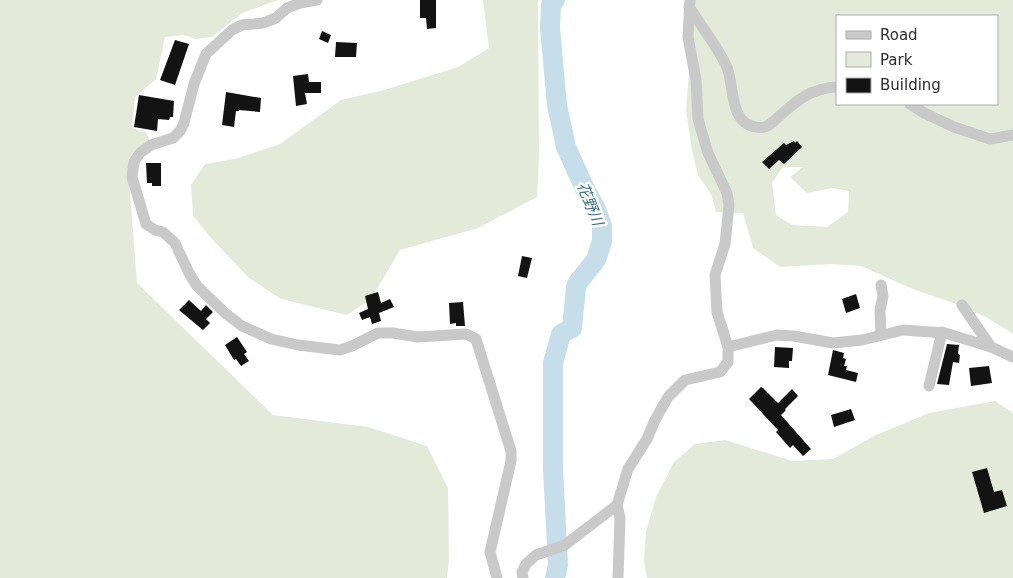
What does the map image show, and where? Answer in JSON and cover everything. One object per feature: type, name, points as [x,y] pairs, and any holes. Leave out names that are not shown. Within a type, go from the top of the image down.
[{"type":"street","points":[[317,0],[287,8],[276,18],[263,23],[242,25],[232,30],[206,54],[194,84],[180,130],[173,138],[151,145],[140,153],[134,162],[132,177],[146,224],[155,230],[163,232],[175,243],[197,286],[226,313],[242,326],[271,339],[298,345],[340,350],[378,333],[418,337],[466,334],[476,339],[511,451],[511,461],[490,552],[498,578]]},
{"type":"street","points":[[690,4],[727,66],[736,107],[742,120],[748,124],[754,127],[768,126],[810,92],[826,87],[836,87]]},
{"type":"street","points":[[618,578],[620,518],[617,505],[628,469],[647,439],[668,398],[685,380],[720,372],[728,362],[728,347],[717,312],[715,275],[725,244],[729,205],[727,193],[708,153],[700,130],[696,80],[688,37],[690,4]]},
{"type":"street","points":[[912,105],[954,127],[990,139],[1013,135]]},
{"type":"street","points":[[881,284],[883,296],[880,310],[881,335]]},
{"type":"street","points":[[962,305],[991,347]]},
{"type":"street","points":[[728,347],[777,335],[833,343],[862,340],[903,330],[942,332],[991,347],[1013,357]]},
{"type":"street","points":[[929,386],[942,332]]},
{"type":"street","points":[[523,578],[522,572],[526,564],[536,555],[565,545],[617,505]]},
{"type":"green space","points":[[0,0],[278,0],[242,13],[212,37],[196,39],[183,35],[165,37],[156,79],[135,97],[132,128],[146,132],[150,141],[129,178],[137,283],[273,415],[368,427],[427,446],[448,488],[449,558],[447,578],[0,578]]},
{"type":"green space","points":[[483,0],[538,0],[539,157],[537,197],[478,228],[400,250],[371,299],[347,315],[281,299],[249,278],[193,216],[191,185],[205,164],[235,159],[280,144],[341,100],[384,90],[458,67],[489,48]]},
{"type":"green space","points":[[695,0],[1013,0],[1013,334],[986,317],[954,303],[915,290],[861,266],[831,264],[780,267],[753,248],[743,213],[716,212],[711,194],[698,175],[686,110]],"holes":[[[783,167],[803,167],[790,177],[807,193],[832,188],[849,191],[848,212],[827,227],[792,225],[776,215],[772,183]]]},
{"type":"green space","points":[[995,401],[1013,413],[1013,578],[647,578],[644,561],[646,532],[656,497],[674,462],[695,444],[725,440],[792,461],[833,459],[876,435],[929,413]]},
{"type":"building","points":[[420,0],[436,0],[436,28],[427,29],[426,18],[420,18]]},
{"type":"building","points":[[322,31],[331,35],[328,43],[319,39]]},
{"type":"building","points":[[175,40],[189,44],[175,85],[160,80]]},
{"type":"building","points":[[336,42],[357,43],[356,57],[335,57]]},
{"type":"building","points":[[308,74],[309,82],[321,82],[321,93],[305,93],[307,104],[296,106],[293,76]]},
{"type":"building","points":[[226,92],[261,98],[260,112],[236,111],[234,127],[222,125]]},
{"type":"building","points":[[139,95],[174,101],[173,117],[170,117],[169,120],[158,119],[157,131],[134,127]]},
{"type":"building","points":[[794,141],[795,143],[797,141],[802,147],[784,164],[779,160],[769,169],[762,162],[784,143],[786,145]]},
{"type":"building","points":[[146,163],[161,163],[161,186],[152,186],[152,183],[147,183]]},
{"type":"building","points":[[522,256],[532,258],[527,278],[518,276]]},
{"type":"building","points":[[378,292],[381,303],[390,299],[394,307],[379,313],[381,321],[372,324],[370,317],[362,320],[359,313],[368,309],[365,296]]},
{"type":"building","points":[[856,294],[860,308],[846,313],[842,299]]},
{"type":"building","points":[[189,300],[201,311],[206,305],[213,312],[206,319],[210,323],[203,330],[179,310]]},
{"type":"building","points":[[463,302],[465,326],[456,326],[456,323],[450,324],[449,303]]},
{"type":"building","points":[[237,337],[247,352],[244,354],[249,361],[241,366],[236,359],[234,360],[225,345]]},
{"type":"building","points":[[947,344],[959,345],[959,363],[953,362],[949,385],[937,384]]},
{"type":"building","points":[[775,347],[793,348],[792,361],[789,361],[789,368],[774,367]]},
{"type":"building","points":[[833,350],[844,353],[843,358],[846,359],[844,366],[847,366],[846,370],[858,373],[856,382],[828,375]]},
{"type":"building","points":[[989,366],[992,383],[971,386],[969,368]]},
{"type":"building","points":[[761,387],[778,403],[792,389],[798,396],[781,415],[811,449],[803,456],[793,445],[790,448],[776,432],[778,430],[749,399]]},
{"type":"building","points":[[851,409],[855,420],[834,427],[831,415]]},
{"type":"building","points":[[987,468],[994,492],[1002,490],[1007,506],[984,513],[972,472]]},
{"type":"waterway","name":"花野川","points":[[555,0],[551,5],[550,28],[557,105],[566,147],[595,207],[602,226],[602,241],[596,260],[576,287],[572,328],[561,334],[553,363],[553,469],[558,565],[555,578]]}]
